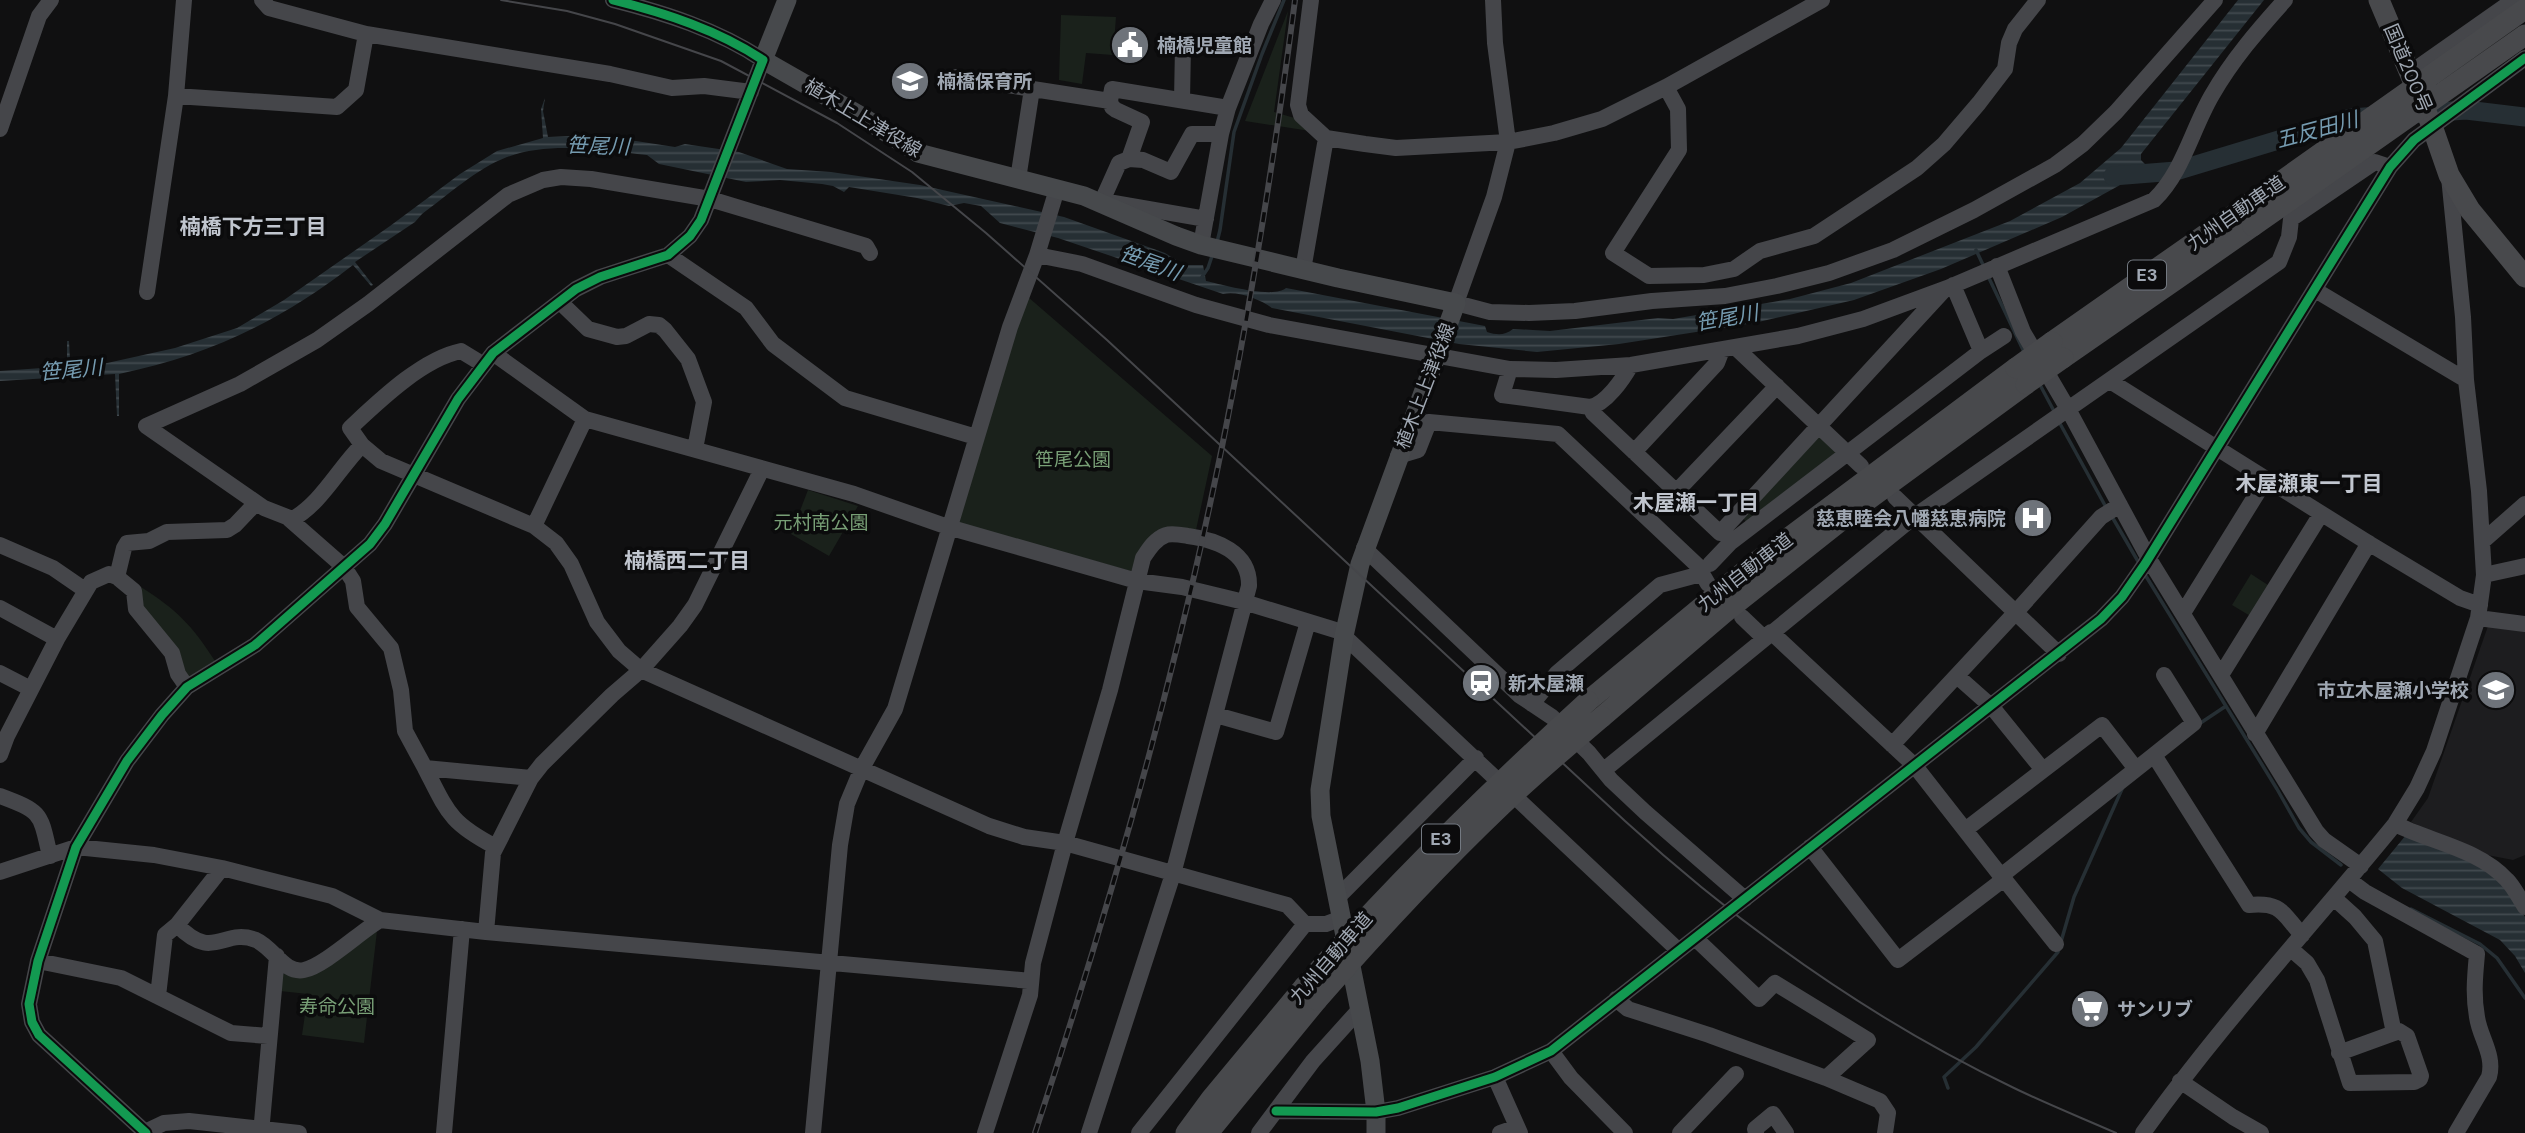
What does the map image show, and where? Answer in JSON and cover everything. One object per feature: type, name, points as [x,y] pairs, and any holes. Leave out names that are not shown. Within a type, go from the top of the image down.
[{"type":"highway","name":"国道200号","points":[[2379,0],[2432,126],[2449,175],[2470,209],[2525,277]]},
{"type":"highway","name":"九州自動車道","points":[[1186,1133],[1211,1099],[1310,993],[1378,932],[1595,709],[1751,566],[2247,217],[2525,9]]},
{"type":"highway","name":"九州自動車道","points":[[2247,217],[2525,35]]},
{"type":"highway","name":"九州自動車道","points":[[1208,1133],[1310,993]]},
{"type":"main road","points":[[763,60],[787,0]]},
{"type":"main road","name":"植木上上津役線","points":[[763,60],[861,116],[918,153],[1018,178],[1056,194],[1096,199],[1201,245],[1455,306],[1364,548],[1345,634],[1320,790],[1321,816],[1370,1060],[1376,1133]]},
{"type":"street","points":[[0,129],[40,16],[51,0]]},
{"type":"street","points":[[147,292],[176,96],[184,0]]},
{"type":"street","points":[[262,0],[269,8],[366,34],[610,74],[672,88],[704,86],[749,97]]},
{"type":"street","points":[[299,1133],[261,1131],[189,1121],[164,1123],[146,1133],[39,1035],[32,1022],[29,1004],[38,961],[76,847],[127,761],[187,687],[255,645],[370,544],[385,524],[458,399],[488,359],[576,289],[600,277],[668,255],[690,236],[701,220],[763,60],[740,45],[700,27],[613,0]]},
{"type":"street","points":[[1201,245],[1228,108],[1273,0]]},
{"type":"street","points":[[1311,0],[1298,104],[1301,115],[1326,138],[1396,148],[1508,142],[1554,133],[1602,119],[1666,87],[1822,0]]},
{"type":"street","points":[[1493,0],[1495,43],[1508,142],[1494,197],[1455,306],[1490,312],[1529,313],[1725,296],[1829,273],[1893,250],[1974,210],[2055,165],[2083,144],[2116,112],[2215,0]]},
{"type":"street","points":[[1666,87],[1678,109],[1679,150],[1613,253],[1649,276],[1704,275],[1734,269],[1760,251],[1814,236],[1917,168],[1944,145],[2005,69],[2009,43],[2015,29],[2037,0]]},
{"type":"street","points":[[1038,252],[1124,278],[1226,315],[1438,353],[1510,369],[1556,370],[1631,365],[1798,336],[1863,319],[1950,286],[2154,200],[2172,178],[2211,96],[2244,47],[2285,0]]},
{"type":"street","points":[[2410,73],[2514,0]]},
{"type":"street","points":[[176,96],[337,107],[356,90],[366,34]]},
{"type":"street","points":[[1182,100],[1183,46],[1252,45]]},
{"type":"street","points":[[1276,1111],[1376,1112],[1495,1077],[1551,1051],[1993,707],[2101,619],[2147,561],[2390,167],[2414,140],[2525,58]]},
{"type":"street","points":[[956,77],[1110,101]]},
{"type":"street","points":[[1018,178],[1032,89]]},
{"type":"street","points":[[1129,159],[1142,122],[1112,107],[1112,89],[1228,108]]},
{"type":"street","points":[[1206,219],[1096,199],[1119,163],[1129,159],[1143,160],[1171,172],[1192,134],[1221,134]]},
{"type":"street","points":[[1303,270],[1326,138]]},
{"type":"street","points":[[1604,770],[1915,516],[2279,262],[2289,237],[2291,219],[2375,162],[2390,167]]},
{"type":"street","points":[[2143,1133],[2180,1081],[2395,824],[2417,788],[2434,751],[2479,612],[2484,575],[2483,541],[2449,175]]},
{"type":"street","points":[[496,847],[457,824],[447,812],[405,731],[401,690],[391,648],[358,607],[353,581],[344,567],[290,520],[256,503],[146,426],[240,384],[317,340],[509,195],[543,180],[561,177],[591,179],[711,196],[866,246],[870,253]]},
{"type":"street","points":[[813,1133],[842,824],[847,804],[862,768],[895,709],[1010,327],[1056,194]]},
{"type":"street","points":[[668,255],[747,308],[773,344],[845,398],[976,437]]},
{"type":"street","points":[[1988,270],[2023,332],[2059,415],[2112,510],[2183,613],[2316,831],[2361,866]]},
{"type":"street","points":[[1649,276],[1649,302]]},
{"type":"street","points":[[1950,286],[1981,351]]},
{"type":"street","points":[[1532,704],[1557,673],[1660,585],[1706,574],[1725,538],[1819,425],[1950,286]]},
{"type":"street","points":[[2315,290],[2466,380]]},
{"type":"street","points":[[560,302],[588,329],[617,337],[626,336],[649,324],[666,330],[688,359],[704,402],[695,449]]},
{"type":"street","points":[[1725,538],[1849,454],[2004,336]]},
{"type":"street","points":[[1728,348],[1777,386],[1861,466]]},
{"type":"street","points":[[1634,452],[1728,348]]},
{"type":"street","points":[[1342,918],[1326,924],[1304,924],[1287,905],[1065,843],[1024,837],[989,826],[641,670],[619,651],[597,622],[570,564],[556,543],[534,526],[381,461],[362,445],[350,428],[407,379],[444,355],[461,351],[488,359],[585,419],[854,494],[948,527],[1137,581],[1182,587],[1244,602],[1345,634],[1678,950]]},
{"type":"street","points":[[1510,369],[1502,395],[1590,407],[1597,405],[1631,365]]},
{"type":"street","points":[[2110,381],[2479,612],[2525,624]]},
{"type":"street","points":[[1676,492],[1777,386]]},
{"type":"street","points":[[1590,407],[1593,414],[1725,538]]},
{"type":"street","points":[[534,526],[585,419]]},
{"type":"street","points":[[1398,456],[1418,450],[1429,422],[1558,434],[1706,574]]},
{"type":"street","points":[[290,520],[312,505],[344,463],[362,445]]},
{"type":"street","points":[[485,932],[496,847],[531,778],[612,695],[641,670],[680,626],[695,605],[762,469]]},
{"type":"street","points":[[2183,613],[2266,479]]},
{"type":"street","points":[[1895,497],[2059,654]]},
{"type":"street","points":[[117,577],[127,543],[149,541],[167,532],[227,530],[235,526],[256,503]]},
{"type":"street","points":[[2483,541],[2525,504]]},
{"type":"street","points":[[1892,745],[2112,510]]},
{"type":"street","points":[[2221,675],[2321,514]]},
{"type":"street","points":[[985,1133],[1030,995],[1033,963],[1110,690],[1143,558],[1153,543],[1166,535],[1211,540],[1234,554],[1249,573],[1244,602],[1173,874],[1089,1133]]},
{"type":"street","points":[[2255,734],[2368,543]]},
{"type":"street","points":[[0,545],[53,568],[85,590]]},
{"type":"street","points":[[1364,548],[1519,695],[1552,717],[1645,812],[1745,899]]},
{"type":"street","points":[[2484,575],[2525,566]]},
{"type":"street","points":[[0,755],[4,734],[85,590],[99,578],[109,574],[134,591],[136,609],[172,653],[178,674],[187,687]]},
{"type":"street","points":[[0,608],[57,639]]},
{"type":"street","points":[[1742,617],[1767,635],[1915,766],[2056,944]]},
{"type":"street","points":[[1216,715],[1276,732],[1308,622]]},
{"type":"street","points":[[0,673],[31,689]]},
{"type":"street","points":[[1810,847],[1898,960],[2194,723],[2164,675]]},
{"type":"street","points":[[1957,676],[1993,707],[2043,770]]},
{"type":"street","points":[[1965,830],[2102,724],[2136,769]]},
{"type":"street","points":[[2154,755],[2249,905],[2268,903],[2276,907],[2302,935]]},
{"type":"street","points":[[1338,897],[1476,758]]},
{"type":"street","points":[[425,768],[531,778]]},
{"type":"street","points":[[0,796],[32,808],[39,816],[50,856]]},
{"type":"street","points":[[2395,824],[2472,856],[2495,869],[2509,881],[2525,907]]},
{"type":"street","points":[[0,872],[76,847],[154,855],[222,868],[332,896],[380,920],[485,932],[1031,981]]},
{"type":"street","points":[[158,996],[165,935],[177,925],[222,868]]},
{"type":"street","points":[[2349,880],[2365,892],[2477,954],[2473,991],[2477,1021],[2492,1067],[2489,1077],[2456,1133]]},
{"type":"street","points":[[2334,898],[2355,917],[2375,942],[2394,1033]]},
{"type":"street","points":[[177,925],[197,942],[244,937],[254,939],[277,956],[285,966],[300,971],[310,968],[380,920]]},
{"type":"street","points":[[1139,1133],[1304,924]]},
{"type":"street","points":[[444,1133],[462,929]]},
{"type":"street","points":[[1695,938],[1759,999],[1775,983],[1868,1040],[1826,1078]]},
{"type":"street","points":[[2291,949],[2312,970],[2339,1053],[2350,1083],[2417,1081],[2421,1076],[2407,1037],[2402,1032],[2339,1053]]},
{"type":"street","points":[[261,1131],[277,956]]},
{"type":"street","points":[[38,961],[121,978],[232,1033],[268,1037]]},
{"type":"street","points":[[1616,999],[1628,1009],[1709,1035],[1880,1101],[1888,1113],[1885,1133]]},
{"type":"street","points":[[1261,1132],[1313,1061],[1359,1010]]},
{"type":"street","points":[[1551,1051],[1571,1078],[1625,1133]]},
{"type":"street","points":[[1680,1133],[1736,1074]]},
{"type":"street","points":[[1495,1077],[1518,1130],[1500,1133]]},
{"type":"street","points":[[2180,1081],[2261,1133]]},
{"type":"street","points":[[1756,1133],[1755,1129],[1773,1114],[1786,1133]]},
{"type":"shaded area","name":"市立木屋瀬小学校","points":[[2488,626],[2525,631],[2525,855],[2513,860],[2477,853],[2411,822],[2428,798]]},
{"type":"green space","points":[[1288,11],[1274,112],[1298,119],[1310,131],[1245,121]]},
{"type":"green space","points":[[1061,15],[1116,17],[1113,55],[1086,53],[1082,84],[1059,80]]},
{"type":"green space","name":"笹尾公園","points":[[1028,297],[1212,456],[1196,530],[1168,528],[1134,572],[958,523],[1015,329]]},
{"type":"green space","points":[[1819,434],[1841,454],[1748,524],[1741,516]]},
{"type":"green space","name":"元村南公園","points":[[808,490],[858,506],[829,556],[791,534]]},
{"type":"green space","points":[[2251,574],[2271,587],[2252,617],[2232,605]]},
{"type":"green space","points":[[141,587],[183,619],[215,661],[190,680],[142,610]]},
{"type":"green space","name":"寿命公園","points":[[377,931],[364,1043],[302,1035],[308,994],[280,991],[283,973],[299,977]]},
{"type":"water","name":"笹尾川","points":[[2238,0],[2264,0],[2141,154],[2141,160],[2146,165],[2131,179],[2062,217],[1941,269],[1854,300],[1754,323],[1619,344],[1537,352],[1459,344],[1272,308],[1249,296],[1223,294],[1058,238],[1000,223],[981,206],[964,203],[949,206],[849,187],[844,192],[822,184],[780,180],[746,182],[659,164],[647,155],[558,148],[524,152],[484,168],[415,222],[355,262],[373,285],[371,286],[353,265],[299,303],[242,334],[183,357],[119,374],[119,416],[115,374],[0,381],[0,371],[70,366],[67,363],[67,341],[70,360],[80,369],[175,348],[237,328],[284,300],[460,174],[497,151],[543,138],[541,109],[545,98],[543,111],[548,137],[636,141],[675,147],[685,144],[739,152],[787,169],[831,172],[920,185],[1064,217],[1165,253],[1184,265],[1203,265],[1206,281],[1236,288],[1271,292],[1286,288],[1485,326],[1487,332],[1497,334],[1513,329],[1550,331],[1658,318],[1673,319],[1790,299],[1851,283],[2010,221],[2080,183],[2121,148]]},
{"type":"water","points":[[2406,835],[2487,869],[2507,887],[2525,917],[2525,973],[2515,956],[2500,940],[2402,888],[2378,869]]},
{"type":"waterway","points":[[1217,242],[1234,132],[1284,0]]},
{"type":"waterway","name":"五反田川","points":[[2411,114],[2466,110],[2525,117]]},
{"type":"waterway","name":"五反田川","points":[[2113,176],[2176,171],[2351,118],[2378,116]]},
{"type":"waterway","points":[[1976,250],[1985,269]]},
{"type":"waterway","points":[[1202,277],[1213,253]]},
{"type":"waterway","points":[[1988,276],[2025,354]]},
{"type":"waterway","points":[[2039,383],[2055,413]]},
{"type":"waterway","points":[[2058,420],[2107,509]]},
{"type":"waterway","points":[[2111,515],[2139,563]]},
{"type":"waterway","points":[[2144,573],[2299,828],[2311,842],[2341,865]]},
{"type":"waterway","points":[[2199,724],[2226,706]]},
{"type":"waterway","points":[[1948,1088],[1944,1077],[1976,1047],[2058,952],[2074,897],[2122,789]]},
{"type":"waterway","points":[[2411,909],[2480,944],[2497,958],[2525,998]]},
{"type":"tram line","points":[[501,0],[567,11],[615,24],[721,61],[837,123],[912,172],[1107,340],[1625,821],[1715,898],[1810,969],[1910,1032],[2014,1088],[2116,1133]]},
{"type":"railway","points":[[1035,1133],[1075,1011],[1130,826],[1198,560],[1246,321],[1295,0]]},
{"type":"cycle path","points":[[146,1133],[39,1035],[32,1022],[29,1004],[38,961],[76,847],[127,761],[187,687],[255,645],[370,544],[385,524],[458,399],[493,353],[576,289],[600,277],[668,255],[690,236],[701,220],[763,60],[746,49],[691,24],[613,0]]},
{"type":"cycle path","points":[[1276,1111],[1376,1112],[1398,1108],[1495,1077],[1551,1051],[2101,619],[2122,597],[2145,564],[2390,167],[2414,140],[2525,58]]},
{"type":"place","name":"楠橋児童館","points":[[1130,45]]},
{"type":"place","name":"楠橋保育所","points":[[910,81]]},
{"type":"place","name":"慈恵睦会八幡慈恵病院","points":[[2033,518]]},
{"type":"place","name":"新木屋瀬","points":[[1481,683]]},
{"type":"place","name":"市立木屋瀬小学校","points":[[2496,690]]},
{"type":"place","name":"サンリブ","points":[[2090,1009]]},
{"type":"district","name":"楠橋下方三丁目","points":[[253,227]]},
{"type":"district","name":"木屋瀬東一丁目","points":[[2309,484]]},
{"type":"district","name":"木屋瀬一丁目","points":[[1696,503]]},
{"type":"district","name":"楠橋西二丁目","points":[[687,561]]}]
